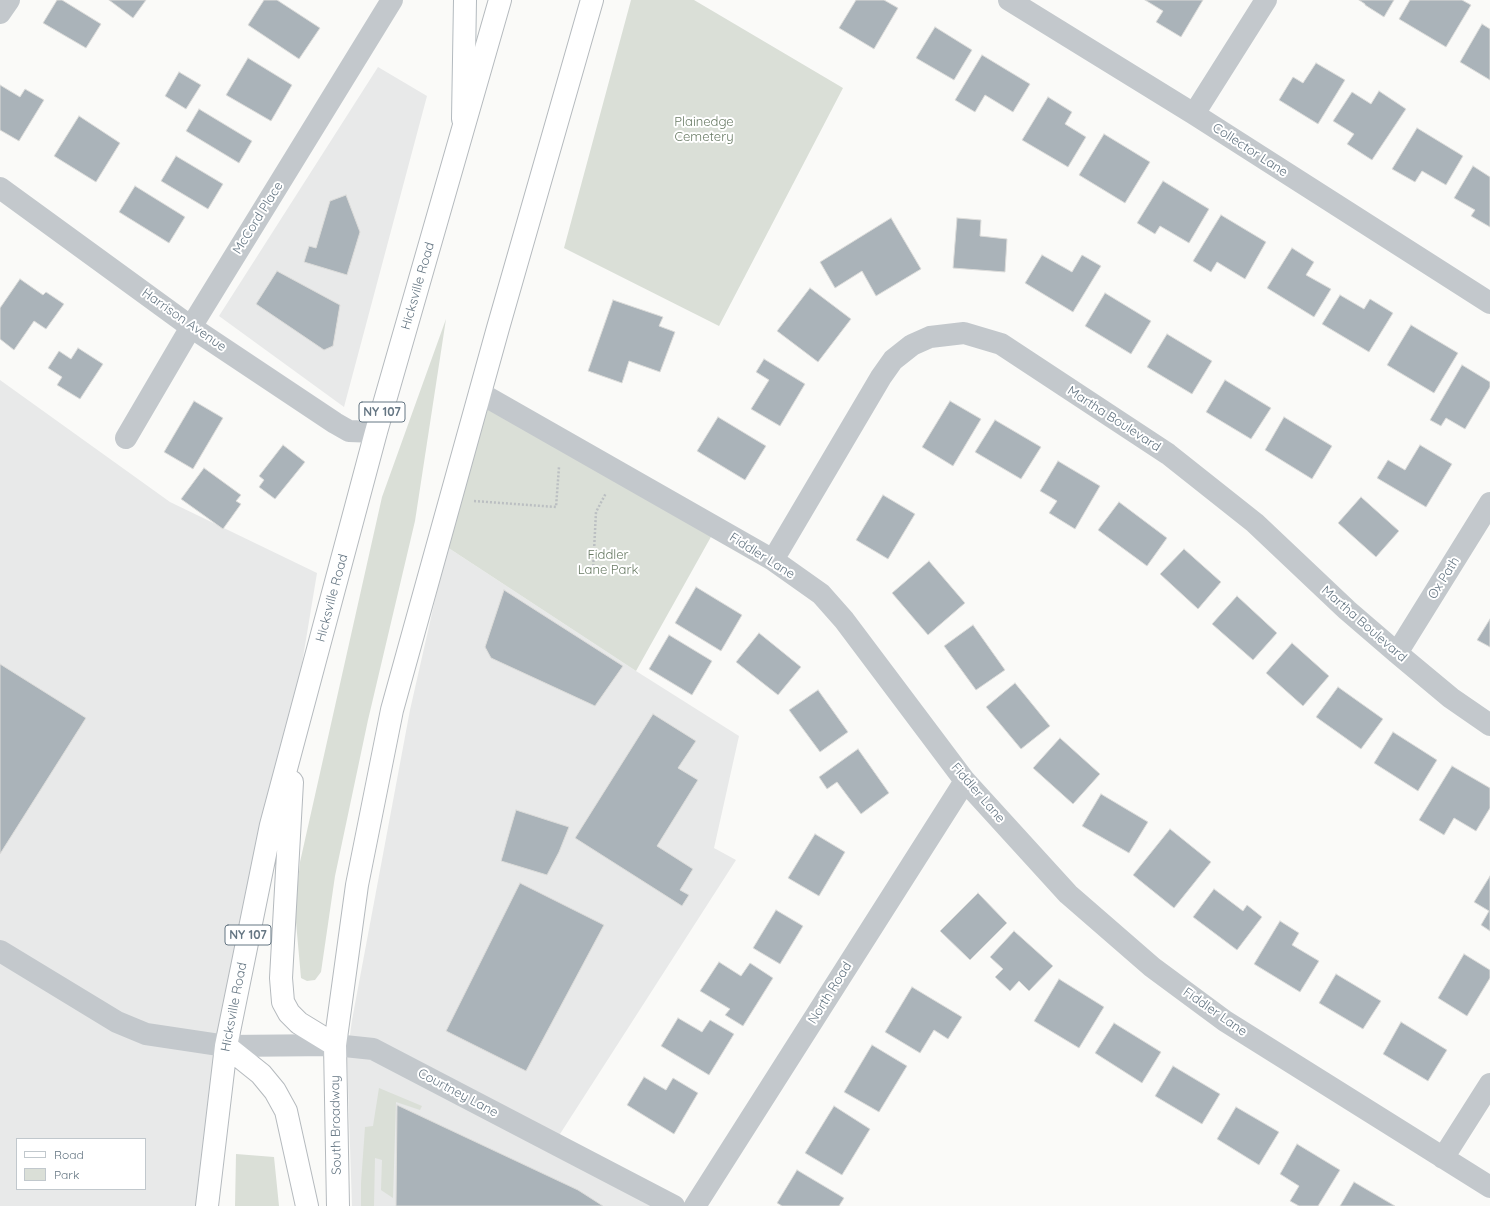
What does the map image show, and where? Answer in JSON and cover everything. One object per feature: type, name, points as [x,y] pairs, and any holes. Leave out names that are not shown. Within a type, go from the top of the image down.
[{"type":"main road","points":[[462,131],[466,0]]},
{"type":"main road","name":"Hicksville Road","points":[[207,1206],[226,1046],[271,825],[376,432],[500,0]]},
{"type":"main road","points":[[294,735],[281,978],[284,1002],[289,1013],[299,1023],[335,1045],[357,885],[392,710],[450,499],[592,0]]},
{"type":"main road","name":"South Broadway","points":[[335,1045],[338,1206]]},
{"type":"main road","points":[[226,1046],[261,1074],[275,1091],[286,1111],[307,1206]]},
{"type":"street","points":[[0,13],[9,0]]},
{"type":"street","name":"McCord Place","points":[[126,438],[191,327],[392,0]]},
{"type":"street","name":"Collector Lane","points":[[1009,0],[1194,114],[1490,303]]},
{"type":"street","points":[[1194,114],[1266,0]]},
{"type":"street","name":"Harrison Avenue","points":[[0,188],[191,327],[335,423],[349,431],[376,432]]},
{"type":"street","name":"Martha Boulevard","points":[[773,560],[881,376],[893,360],[912,344],[930,337],[964,333],[1001,344],[1168,454],[1255,523],[1347,610],[1397,653],[1451,698],[1490,726]]},
{"type":"street","name":"Fiddler Lane","points":[[480,394],[773,560],[820,594],[844,620],[965,781],[1068,894],[1152,967],[1225,1020],[1490,1187]]},
{"type":"street","name":"Ox Path","points":[[1397,653],[1490,503]]},
{"type":"street","name":"North Road","points":[[695,1206],[965,781]]},
{"type":"street","name":"Courtney Lane","points":[[0,951],[117,1022],[146,1034],[226,1046],[335,1045],[373,1049],[674,1206]]},
{"type":"street","points":[[1444,1158],[1490,1084]]},
{"type":"path","points":[[450,499],[556,507],[561,440]]},
{"type":"path","points":[[593,570],[596,512],[617,472]]},
{"type":"shaded area","points":[[378,67],[427,96],[344,407],[219,316]]},
{"type":"shaded area","points":[[0,380],[170,502],[317,573],[212,1206],[0,1206]]},
{"type":"shaded area","points":[[447,547],[636,671],[739,736],[714,848],[736,860],[551,1148],[660,1206],[352,1206],[347,1056],[352,1020],[410,710]]},
{"type":"green space","name":"Plainedge Cemetery","points":[[631,0],[694,0],[843,88],[719,326],[564,248]]},
{"type":"green space","points":[[446,319],[415,521],[368,720],[335,876],[321,972],[315,980],[307,981],[301,978],[295,911],[300,862],[382,497]]},
{"type":"green space","name":"Fiddler Lane Park","points":[[484,407],[712,535],[636,671],[447,547]]},
{"type":"green space","points":[[379,1088],[422,1106],[420,1110],[396,1102],[393,1198],[381,1190],[382,1160],[375,1158],[374,1206],[361,1206],[365,1127],[373,1126]]},
{"type":"green space","points":[[236,1154],[274,1157],[279,1206],[235,1206]]},
{"type":"building","points":[[57,0],[62,0],[101,24],[86,48],[43,23]]},
{"type":"building","points":[[109,0],[146,0],[133,18]]},
{"type":"building","points":[[264,0],[277,0],[320,28],[299,59],[248,25]]},
{"type":"building","points":[[856,0],[884,0],[898,8],[874,49],[839,28]]},
{"type":"building","points":[[1145,0],[1203,0],[1181,37],[1156,22],[1163,11]]},
{"type":"building","points":[[1359,0],[1394,0],[1384,17]]},
{"type":"building","points":[[1410,0],[1462,0],[1471,5],[1446,47],[1399,19]]},
{"type":"building","points":[[1482,24],[1490,29],[1490,80],[1460,62]]},
{"type":"building","points":[[935,27],[972,50],[954,80],[916,58]]},
{"type":"building","points":[[982,55],[1030,84],[1013,112],[985,95],[975,112],[955,100]]},
{"type":"building","points":[[248,58],[292,85],[271,121],[226,95]]},
{"type":"building","points":[[1316,63],[1345,80],[1318,124],[1279,100],[1293,77],[1303,83]]},
{"type":"building","points":[[179,72],[201,85],[186,109],[165,96]]},
{"type":"building","points":[[0,85],[20,97],[25,89],[44,100],[19,141],[0,130]]},
{"type":"building","points":[[1379,91],[1406,109],[1372,160],[1347,144],[1354,134],[1333,121],[1352,92],[1371,104]]},
{"type":"building","points":[[1048,97],[1072,112],[1065,124],[1086,137],[1068,167],[1022,140]]},
{"type":"building","points":[[199,109],[252,141],[239,163],[186,131]]},
{"type":"building","points":[[79,116],[120,143],[96,182],[54,156]]},
{"type":"building","points":[[1417,128],[1463,156],[1446,185],[1422,171],[1415,182],[1392,169]]},
{"type":"building","points":[[1104,134],[1150,162],[1125,203],[1079,175]]},
{"type":"building","points":[[176,156],[223,184],[208,209],[161,181]]},
{"type":"building","points":[[1473,166],[1490,177],[1490,227],[1471,216],[1475,210],[1454,198]]},
{"type":"building","points":[[1163,181],[1209,209],[1189,243],[1160,226],[1155,234],[1137,223]]},
{"type":"building","points":[[135,186],[185,217],[169,243],[119,212]]},
{"type":"building","points":[[346,195],[360,232],[347,275],[304,262],[309,246],[316,248],[330,201]]},
{"type":"building","points":[[1221,215],[1266,242],[1245,279],[1217,262],[1211,272],[1193,261]]},
{"type":"building","points":[[891,218],[921,269],[876,296],[862,271],[835,288],[820,262]]},
{"type":"building","points":[[957,218],[981,220],[980,236],[1007,239],[1005,272],[953,268]]},
{"type":"building","points":[[1292,248],[1314,262],[1306,275],[1331,289],[1314,317],[1267,288]]},
{"type":"building","points":[[1042,255],[1072,272],[1082,255],[1101,266],[1073,312],[1025,283]]},
{"type":"building","points":[[277,271],[340,305],[333,346],[324,350],[256,304]]},
{"type":"building","points":[[20,279],[43,295],[46,292],[64,304],[46,329],[34,321],[14,350],[0,339],[0,308]]},
{"type":"building","points":[[810,288],[851,319],[818,362],[777,331]]},
{"type":"building","points":[[1105,293],[1151,321],[1131,354],[1085,326]]},
{"type":"building","points":[[1340,295],[1364,309],[1370,299],[1393,313],[1369,352],[1322,324]]},
{"type":"building","points":[[613,300],[663,317],[659,326],[675,332],[660,372],[629,361],[622,383],[588,371]]},
{"type":"building","points":[[1411,325],[1458,353],[1434,393],[1387,365]]},
{"type":"building","points":[[1167,334],[1212,361],[1192,394],[1147,367]]},
{"type":"building","points":[[78,348],[103,364],[80,399],[57,385],[62,377],[48,368],[59,351],[71,359]]},
{"type":"building","points":[[764,359],[805,384],[780,426],[751,409],[769,380],[756,372]]},
{"type":"building","points":[[1462,365],[1490,382],[1490,387],[1465,429],[1446,418],[1441,426],[1430,420]]},
{"type":"building","points":[[1225,380],[1271,408],[1251,439],[1206,412]]},
{"type":"building","points":[[194,401],[223,418],[193,469],[164,452]]},
{"type":"building","points":[[950,401],[981,419],[953,466],[922,447]]},
{"type":"building","points":[[718,417],[766,446],[745,480],[697,451]]},
{"type":"building","points":[[1284,417],[1332,446],[1312,479],[1265,450]]},
{"type":"building","points":[[995,420],[1041,447],[1021,479],[975,452]]},
{"type":"building","points":[[283,445],[305,462],[275,499],[259,487],[264,480],[259,476]]},
{"type":"building","points":[[1420,445],[1452,464],[1426,507],[1377,478],[1388,460],[1405,470]]},
{"type":"building","points":[[1058,461],[1100,486],[1075,529],[1049,513],[1057,501],[1040,491]]},
{"type":"building","points":[[204,468],[241,495],[236,501],[241,504],[223,529],[181,499]]},
{"type":"building","points":[[883,495],[915,514],[888,559],[856,540]]},
{"type":"building","points":[[1361,497],[1399,531],[1376,557],[1338,523]]},
{"type":"building","points":[[1119,502],[1167,538],[1147,566],[1098,530]]},
{"type":"building","points":[[1184,549],[1221,582],[1198,609],[1160,574]]},
{"type":"building","points":[[929,561],[965,603],[928,635],[892,593]]},
{"type":"building","points":[[696,587],[742,615],[721,651],[675,623]]},
{"type":"building","points":[[504,590],[623,666],[595,706],[491,658],[485,647]]},
{"type":"building","points":[[1237,596],[1277,633],[1253,660],[1212,624]]},
{"type":"building","points":[[1490,619],[1490,647],[1477,640]]},
{"type":"building","points":[[973,625],[1005,670],[976,690],[944,646]]},
{"type":"building","points":[[759,633],[801,667],[778,695],[736,662]]},
{"type":"building","points":[[669,635],[712,661],[692,695],[649,669]]},
{"type":"building","points":[[1292,643],[1329,676],[1303,706],[1266,673]]},
{"type":"building","points":[[0,664],[86,718],[0,854]]},
{"type":"building","points":[[1015,683],[1050,726],[1021,749],[986,707]]},
{"type":"building","points":[[1338,687],[1383,719],[1361,749],[1316,717]]},
{"type":"building","points":[[818,690],[848,732],[820,752],[789,710]]},
{"type":"building","points":[[653,714],[696,741],[678,768],[698,780],[657,846],[693,869],[680,890],[689,895],[682,906],[575,838]]},
{"type":"building","points":[[1393,732],[1437,760],[1418,791],[1374,763]]},
{"type":"building","points":[[1060,738],[1100,774],[1073,804],[1033,768]]},
{"type":"building","points":[[858,749],[889,793],[861,814],[837,782],[827,789],[819,777]]},
{"type":"building","points":[[1452,766],[1490,788],[1490,808],[1476,831],[1454,818],[1444,835],[1419,820]]},
{"type":"building","points":[[1101,794],[1148,822],[1129,853],[1082,826]]},
{"type":"building","points":[[516,810],[569,827],[559,852],[547,875],[501,861]]},
{"type":"building","points":[[1170,829],[1211,862],[1174,908],[1133,875]]},
{"type":"building","points":[[815,834],[845,852],[819,896],[788,878]]},
{"type":"building","points":[[1490,876],[1490,931],[1481,925],[1489,911],[1474,902]]},
{"type":"building","points":[[520,883],[604,925],[526,1071],[446,1031]]},
{"type":"building","points":[[1214,889],[1243,911],[1247,905],[1262,917],[1237,950],[1193,917]]},
{"type":"building","points":[[978,893],[1007,923],[970,960],[940,931]]},
{"type":"building","points":[[776,910],[803,926],[780,964],[753,948]]},
{"type":"building","points":[[1280,921],[1299,933],[1292,945],[1319,961],[1300,992],[1254,964]]},
{"type":"building","points":[[1014,931],[1053,966],[1029,991],[1019,981],[1010,991],[995,977],[1003,969],[990,957]]},
{"type":"building","points":[[1464,954],[1490,970],[1490,978],[1467,1016],[1438,998]]},
{"type":"building","points":[[719,962],[741,976],[750,963],[773,978],[743,1026],[725,1015],[730,1009],[700,991]]},
{"type":"building","points":[[1336,974],[1381,1001],[1363,1029],[1319,1003]]},
{"type":"building","points":[[1059,979],[1104,1007],[1079,1048],[1034,1021]]},
{"type":"building","points":[[912,987],[962,1017],[948,1039],[934,1030],[920,1053],[885,1032]]},
{"type":"building","points":[[678,1018],[702,1032],[710,1020],[734,1034],[709,1075],[661,1046]]},
{"type":"building","points":[[1401,1022],[1447,1050],[1428,1081],[1383,1054]]},
{"type":"building","points":[[1114,1023],[1161,1052],[1142,1083],[1095,1053]]},
{"type":"building","points":[[872,1045],[907,1066],[879,1112],[844,1092]]},
{"type":"building","points":[[1173,1066],[1220,1094],[1202,1124],[1155,1096]]},
{"type":"building","points":[[644,1077],[666,1090],[673,1078],[698,1093],[674,1134],[627,1105]]},
{"type":"building","points":[[397,1105],[578,1190],[603,1206],[396,1206]]},
{"type":"building","points":[[834,1106],[870,1129],[842,1175],[805,1153]]},
{"type":"building","points":[[1236,1107],[1279,1132],[1259,1165],[1217,1139]]},
{"type":"building","points":[[1297,1144],[1340,1170],[1318,1206],[1299,1206],[1290,1201],[1299,1186],[1280,1174]]},
{"type":"building","points":[[797,1170],[844,1198],[839,1206],[782,1206],[777,1203]]},
{"type":"building","points":[[1354,1182],[1395,1206],[1340,1206]]}]
